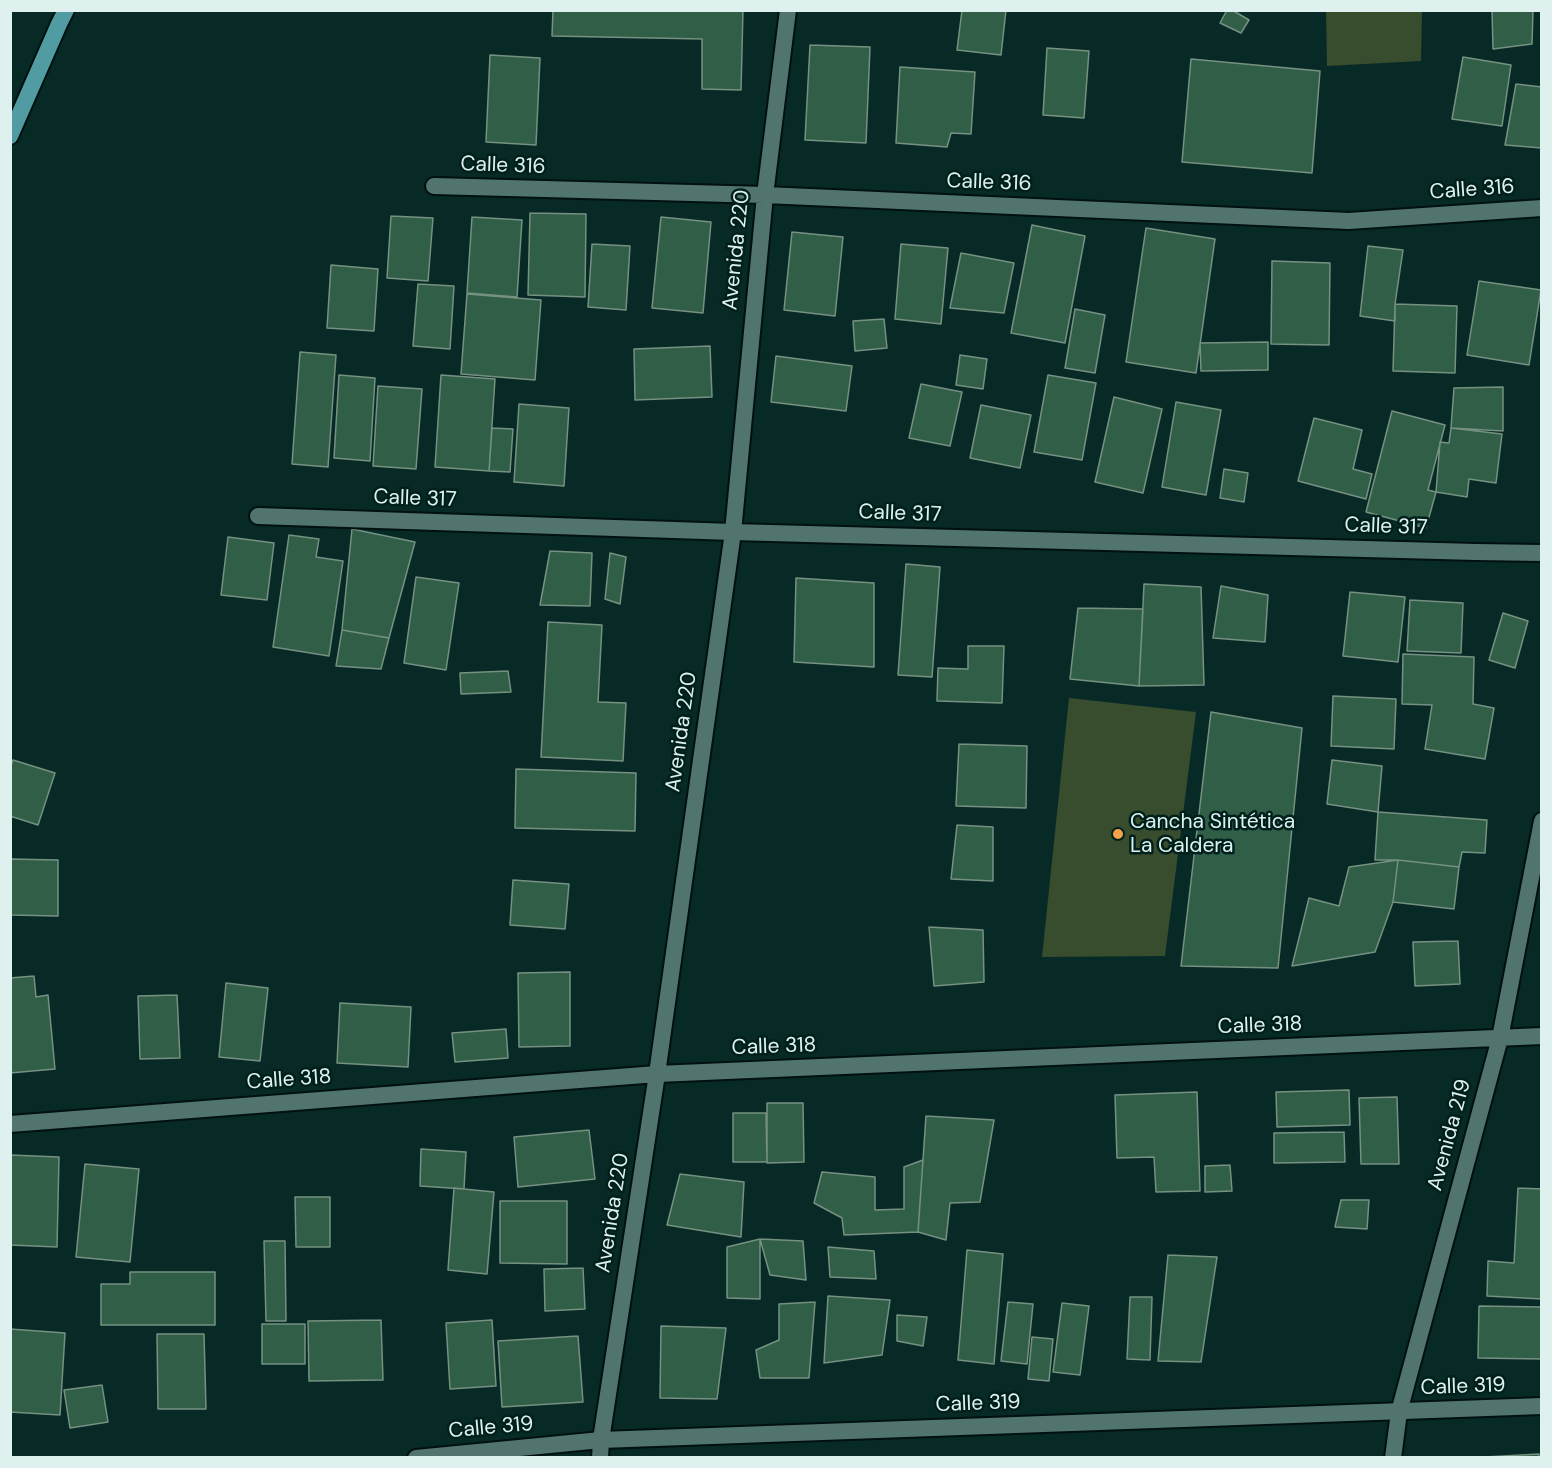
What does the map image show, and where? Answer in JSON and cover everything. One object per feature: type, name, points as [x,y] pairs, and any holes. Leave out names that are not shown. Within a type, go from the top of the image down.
[{"type":"main road","points":[[10,136],[66,10]]},
{"type":"street","name":"Avenida 220","points":[[600,1458],[657,1074],[733,532],[765,195],[788,10]]},
{"type":"street","name":"Calle 316","points":[[434,186],[765,195],[1349,221],[1542,208]]},
{"type":"street","name":"Calle 317","points":[[258,516],[733,532],[1542,553]]},
{"type":"street","name":"Avenida 219","points":[[1393,1458],[1399,1412],[1500,1038],[1542,821]]},
{"type":"street","name":"Calle 318","points":[[10,1124],[657,1074],[1542,1036]]},
{"type":"street","name":"Calle 319","points":[[416,1458],[601,1440],[1542,1406]]},
{"type":"green space","points":[[1326,11],[1422,11],[1421,61],[1327,66]]},
{"type":"green space","name":"Cancha Sintética La Caldera","points":[[1069,698],[1196,712],[1165,956],[1042,957]]},
{"type":"building","points":[[553,10],[743,10],[741,90],[702,89],[702,39],[552,36]]},
{"type":"building","points":[[962,10],[1006,10],[1001,55],[957,50]]},
{"type":"building","points":[[1227,10],[1232,10],[1249,20],[1241,33],[1220,23]]},
{"type":"building","points":[[1492,10],[1533,10],[1532,44],[1493,49]]},
{"type":"building","points":[[810,45],[870,47],[866,143],[805,140]]},
{"type":"building","points":[[1047,48],[1089,51],[1084,118],[1043,115]]},
{"type":"building","points":[[490,55],[540,58],[536,145],[486,142]]},
{"type":"building","points":[[1463,57],[1511,65],[1502,126],[1452,119]]},
{"type":"building","points":[[1191,59],[1320,71],[1312,173],[1182,162]]},
{"type":"building","points":[[900,67],[975,72],[971,134],[951,133],[947,147],[896,143]]},
{"type":"building","points":[[1516,84],[1542,87],[1542,148],[1505,145]]},
{"type":"building","points":[[530,213],[586,214],[585,297],[528,295]]},
{"type":"building","points":[[391,216],[433,218],[428,281],[387,278]]},
{"type":"building","points":[[472,217],[522,220],[517,297],[467,293]]},
{"type":"building","points":[[661,217],[711,222],[703,313],[652,308]]},
{"type":"building","points":[[1032,225],[1085,236],[1065,343],[1011,333]]},
{"type":"building","points":[[1146,228],[1215,239],[1196,373],[1126,362]]},
{"type":"building","points":[[792,232],[843,237],[835,316],[784,310]]},
{"type":"building","points":[[592,244],[630,246],[626,310],[588,307]]},
{"type":"building","points":[[901,244],[948,248],[941,324],[895,319]]},
{"type":"building","points":[[1368,246],[1403,250],[1395,304],[1395,321],[1360,316]]},
{"type":"building","points":[[961,253],[1014,263],[1004,313],[950,308]]},
{"type":"building","points":[[1272,261],[1330,263],[1329,345],[1271,344]]},
{"type":"building","points":[[331,265],[378,269],[374,331],[327,328]]},
{"type":"building","points":[[1479,281],[1541,290],[1529,365],[1467,355]]},
{"type":"building","points":[[418,284],[454,286],[450,349],[413,346]]},
{"type":"building","points":[[467,294],[541,300],[535,380],[461,374]]},
{"type":"building","points":[[1395,304],[1457,306],[1455,373],[1393,371]]},
{"type":"building","points":[[1075,309],[1105,315],[1095,373],[1065,368]]},
{"type":"building","points":[[884,319],[887,348],[855,351],[853,321]]},
{"type":"building","points":[[1268,342],[1268,370],[1201,371],[1200,343]]},
{"type":"building","points":[[710,346],[712,397],[635,400],[634,349]]},
{"type":"building","points":[[300,352],[336,355],[328,467],[292,464]]},
{"type":"building","points":[[960,355],[987,359],[983,389],[956,385]]},
{"type":"building","points":[[776,356],[852,366],[846,411],[771,402]]},
{"type":"building","points":[[339,375],[375,378],[370,461],[334,458]]},
{"type":"building","points":[[441,375],[495,379],[489,471],[435,467]]},
{"type":"building","points":[[1048,375],[1096,383],[1082,460],[1034,452]]},
{"type":"building","points":[[921,384],[962,392],[950,446],[909,438]]},
{"type":"building","points":[[378,386],[422,389],[416,469],[373,466]]},
{"type":"building","points":[[1503,387],[1503,431],[1451,428],[1454,388]]},
{"type":"building","points":[[1114,397],[1162,409],[1143,493],[1095,482]]},
{"type":"building","points":[[1176,402],[1221,410],[1206,495],[1162,487]]},
{"type":"building","points":[[519,404],[569,408],[564,486],[514,482]]},
{"type":"building","points":[[981,405],[1031,415],[1020,468],[970,458]]},
{"type":"building","points":[[1392,411],[1445,425],[1428,490],[1436,492],[1426,528],[1366,512]]},
{"type":"building","points":[[1314,418],[1362,430],[1353,469],[1372,474],[1366,499],[1298,481]]},
{"type":"building","points":[[492,428],[513,429],[510,472],[489,471]]},
{"type":"building","points":[[1451,428],[1502,434],[1496,483],[1469,479],[1467,497],[1436,492],[1440,442],[1449,443]]},
{"type":"building","points":[[1224,469],[1248,473],[1244,502],[1220,498]]},
{"type":"building","points":[[352,529],[415,542],[389,638],[342,630]]},
{"type":"building","points":[[289,535],[319,539],[316,557],[343,561],[329,656],[273,647]]},
{"type":"building","points":[[228,537],[274,543],[267,600],[221,595]]},
{"type":"building","points":[[550,551],[592,553],[590,606],[540,605]]},
{"type":"building","points":[[610,553],[626,557],[620,604],[605,599]]},
{"type":"building","points":[[906,564],[940,567],[932,677],[898,675]]},
{"type":"building","points":[[416,577],[459,583],[446,670],[404,663]]},
{"type":"building","points":[[796,578],[874,583],[874,667],[794,662]]},
{"type":"building","points":[[1144,584],[1201,587],[1204,685],[1139,686]]},
{"type":"building","points":[[1221,586],[1268,595],[1265,642],[1213,638]]},
{"type":"building","points":[[1350,592],[1405,597],[1398,662],[1343,656]]},
{"type":"building","points":[[1410,600],[1463,603],[1461,653],[1407,651]]},
{"type":"building","points":[[1078,608],[1143,609],[1139,686],[1070,679]]},
{"type":"building","points":[[1503,613],[1528,621],[1515,668],[1489,660]]},
{"type":"building","points":[[548,622],[602,625],[598,702],[626,703],[623,761],[541,757]]},
{"type":"building","points":[[342,630],[389,638],[381,669],[336,666]]},
{"type":"building","points":[[968,646],[1004,646],[1002,703],[937,701],[938,668],[968,669]]},
{"type":"building","points":[[1403,654],[1474,657],[1473,704],[1494,708],[1485,759],[1425,749],[1432,705],[1402,704]]},
{"type":"building","points":[[508,671],[511,692],[461,694],[460,673]]},
{"type":"building","points":[[1333,696],[1396,699],[1394,749],[1331,746]]},
{"type":"building","points":[[1211,712],[1302,728],[1278,968],[1181,966]]},
{"type":"building","points":[[959,744],[1027,746],[1026,808],[956,806]]},
{"type":"building","points":[[13,760],[55,773],[38,825],[10,816],[10,768]]},
{"type":"building","points":[[1332,760],[1382,766],[1378,812],[1327,804]]},
{"type":"building","points":[[516,769],[636,773],[635,831],[515,828]]},
{"type":"building","points":[[1378,812],[1487,820],[1485,853],[1462,852],[1459,867],[1398,860],[1375,860]]},
{"type":"building","points":[[957,825],[993,827],[993,881],[951,879]]},
{"type":"building","points":[[10,859],[58,860],[58,916],[10,915]]},
{"type":"building","points":[[1398,860],[1393,902],[1375,952],[1292,966],[1309,898],[1339,906],[1349,867]]},
{"type":"building","points":[[1398,860],[1459,867],[1454,909],[1393,902]]},
{"type":"building","points":[[513,880],[569,884],[565,929],[510,925]]},
{"type":"building","points":[[929,927],[983,930],[984,982],[934,986]]},
{"type":"building","points":[[1458,941],[1460,984],[1415,986],[1413,942]]},
{"type":"building","points":[[570,972],[570,1046],[519,1047],[518,973]]},
{"type":"building","points":[[34,976],[36,997],[48,995],[55,1069],[10,1073],[10,978]]},
{"type":"building","points":[[226,983],[268,988],[260,1061],[219,1057]]},
{"type":"building","points":[[177,995],[180,1058],[140,1059],[138,996]]},
{"type":"building","points":[[340,1003],[411,1007],[408,1067],[337,1063]]},
{"type":"building","points":[[506,1029],[508,1058],[455,1062],[452,1033]]},
{"type":"building","points":[[1349,1090],[1350,1125],[1277,1127],[1276,1092]]},
{"type":"building","points":[[1197,1092],[1200,1191],[1156,1192],[1154,1157],[1117,1158],[1115,1095]]},
{"type":"building","points":[[1397,1097],[1399,1164],[1361,1164],[1359,1098]]},
{"type":"building","points":[[767,1103],[803,1103],[804,1162],[767,1163]]},
{"type":"building","points":[[733,1113],[766,1113],[767,1162],[733,1162]]},
{"type":"building","points":[[926,1116],[994,1120],[980,1202],[950,1203],[946,1240],[918,1232]]},
{"type":"building","points":[[589,1130],[595,1179],[518,1187],[514,1137]]},
{"type":"building","points":[[1344,1132],[1345,1162],[1274,1163],[1274,1133]]},
{"type":"building","points":[[421,1149],[466,1152],[464,1189],[420,1186]]},
{"type":"building","points":[[10,1155],[59,1157],[57,1247],[10,1245]]},
{"type":"building","points":[[923,1160],[918,1232],[844,1235],[842,1218],[814,1203],[822,1172],[875,1177],[875,1210],[904,1209],[904,1167]]},
{"type":"building","points":[[85,1164],[139,1169],[130,1262],[76,1257]]},
{"type":"building","points":[[1230,1165],[1232,1191],[1205,1192],[1205,1166]]},
{"type":"building","points":[[680,1174],[744,1182],[741,1237],[667,1225]]},
{"type":"building","points":[[454,1188],[494,1192],[487,1274],[448,1270]]},
{"type":"building","points":[[1518,1188],[1542,1189],[1542,1299],[1487,1296],[1488,1261],[1514,1263]]},
{"type":"building","points":[[295,1197],[330,1197],[330,1247],[296,1247]]},
{"type":"building","points":[[1341,1200],[1369,1200],[1367,1229],[1335,1227]]},
{"type":"building","points":[[500,1201],[567,1201],[567,1264],[500,1263]]},
{"type":"building","points":[[760,1239],[760,1299],[727,1298],[727,1247]]},
{"type":"building","points":[[760,1239],[803,1241],[806,1280],[770,1275]]},
{"type":"building","points":[[264,1241],[285,1241],[286,1321],[266,1321]]},
{"type":"building","points":[[828,1247],[874,1251],[876,1279],[830,1277]]},
{"type":"building","points":[[967,1250],[1003,1254],[994,1364],[958,1360]]},
{"type":"building","points":[[1168,1255],[1217,1257],[1201,1362],[1158,1361]]},
{"type":"building","points":[[583,1268],[585,1309],[545,1311],[544,1269]]},
{"type":"building","points":[[130,1272],[215,1272],[215,1325],[101,1325],[101,1284],[130,1284]]},
{"type":"building","points":[[828,1296],[890,1300],[882,1355],[824,1363]]},
{"type":"building","points":[[1130,1297],[1152,1297],[1150,1360],[1127,1359]]},
{"type":"building","points":[[815,1302],[809,1378],[760,1378],[756,1350],[779,1340],[779,1304]]},
{"type":"building","points":[[1008,1302],[1033,1304],[1027,1364],[1001,1361]]},
{"type":"building","points":[[1062,1303],[1089,1306],[1080,1375],[1053,1372]]},
{"type":"building","points":[[1479,1306],[1542,1307],[1542,1359],[1478,1358]]},
{"type":"building","points":[[897,1315],[927,1317],[923,1346],[897,1341]]},
{"type":"building","points":[[381,1320],[383,1380],[309,1381],[308,1321]]},
{"type":"building","points":[[492,1320],[496,1386],[450,1389],[446,1323]]},
{"type":"building","points":[[262,1324],[305,1324],[305,1364],[262,1364]]},
{"type":"building","points":[[661,1326],[726,1328],[717,1399],[660,1398]]},
{"type":"building","points":[[10,1329],[65,1333],[60,1415],[10,1412]]},
{"type":"building","points":[[157,1334],[204,1334],[206,1409],[158,1409]]},
{"type":"building","points":[[578,1336],[583,1402],[502,1407],[498,1341]]},
{"type":"building","points":[[1032,1337],[1053,1339],[1049,1381],[1028,1379]]},
{"type":"building","points":[[102,1385],[108,1422],[70,1428],[64,1390]]},
{"type":"building","points":[[1539,1454],[1539,1458],[1466,1458]]},
{"type":"place","name":"Cancha Sintética La Caldera","points":[[1118,834]]}]
